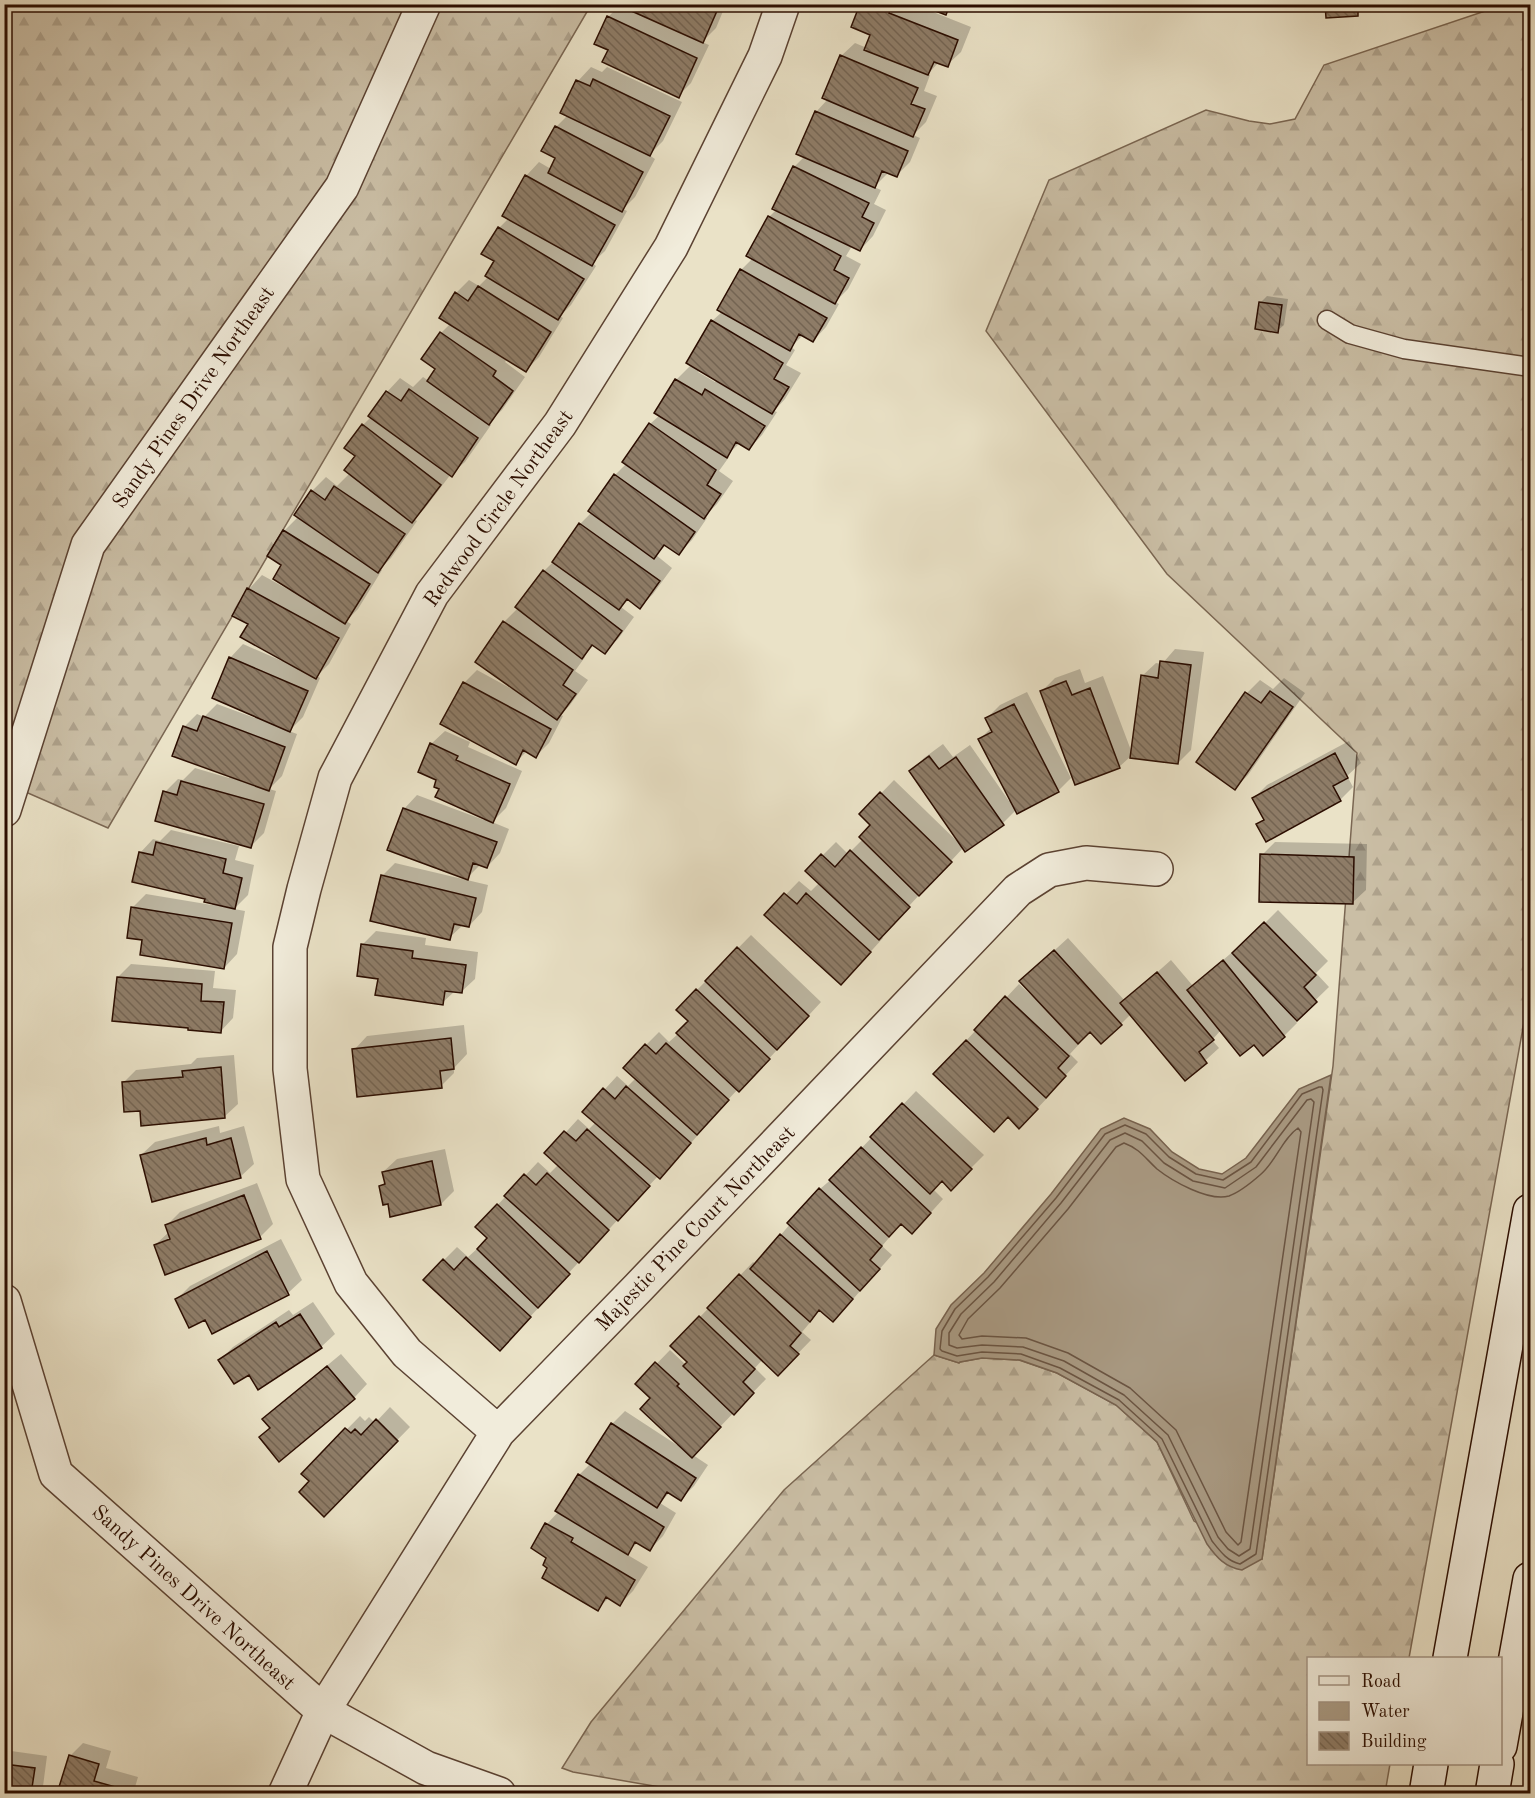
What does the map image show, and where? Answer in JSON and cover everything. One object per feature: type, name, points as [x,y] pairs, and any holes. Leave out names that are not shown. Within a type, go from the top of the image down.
[{"type":"street","name":"Sandy Pines Drive Northeast","points":[[4,810],[88,545],[342,187],[424,4]]},
{"type":"street","name":"Redwood Circle Northeast","points":[[498,1432],[407,1353],[351,1283],[303,1179],[290,1069],[290,947],[335,778],[351,747],[432,594],[560,424],[671,247],[765,56],[783,4]]},
{"type":"street","name":"Majestic Pine Court Northeast","points":[[285,1794],[323,1711],[498,1432],[1018,890],[1049,870],[1086,863],[1156,869]]},
{"type":"street","points":[[1450,1657],[1530,1211]]},
{"type":"street","name":"Sandy Pines Drive Northeast","points":[[4,1300],[56,1474],[323,1711],[426,1768],[499,1794]]},
{"type":"street","points":[[1502,1735],[1530,1579]]},
{"type":"street","points":[[1426,1794],[1431,1765]]},
{"type":"street","points":[[1492,1794],[1497,1765]]},
{"type":"lane","points":[[1327,320],[1350,334],[1404,349],[1530,367]]},
{"type":"green space","points":[[5,5],[591,5],[108,828],[5,783]]},
{"type":"green space","points":[[1503,5],[1530,5],[1530,989],[1409,1657],[1307,1657],[1307,1765],[1390,1765],[1385,1793],[700,1794],[573,1772],[562,1768],[591,1722],[784,1490],[934,1355],[959,1363],[982,1358],[1019,1360],[1057,1373],[1116,1405],[1157,1442],[1194,1521],[1262,1559],[1333,1066],[1357,753],[1167,574],[986,331],[1049,180],[1206,110],[1270,124],[1295,119],[1324,65]]},
{"type":"water","points":[[1331,1075],[1262,1559],[1242,1570],[1236,1569],[1218,1558],[1207,1544],[1157,1442],[1116,1405],[1057,1373],[1020,1360],[982,1358],[959,1363],[934,1355],[936,1329],[951,1305],[984,1273],[1051,1194],[1101,1129],[1124,1118],[1150,1129],[1172,1152],[1199,1169],[1222,1174],[1246,1158],[1299,1089]]},
{"type":"building","points":[[629,4],[720,4],[703,43],[627,9]]},
{"type":"building","points":[[860,4],[881,4],[891,8],[889,13],[958,40],[948,67],[934,62],[928,75],[864,50],[870,35],[851,27]]},
{"type":"building","points":[[917,4],[950,4],[946,15]]},
{"type":"building","points":[[1325,4],[1358,4],[1358,16],[1326,18]]},
{"type":"building","points":[[607,16],[697,58],[679,98],[602,62],[608,50],[594,44]]},
{"type":"building","points":[[840,55],[918,88],[911,104],[925,109],[913,137],[822,98]]},
{"type":"building","points":[[593,79],[670,116],[650,156],[560,113],[576,80],[590,86]]},
{"type":"building","points":[[815,111],[908,151],[897,177],[882,171],[875,188],[796,154]]},
{"type":"building","points":[[555,126],[643,172],[622,212],[548,173],[555,158],[541,151]]},
{"type":"building","points":[[793,166],[869,203],[862,217],[874,223],[860,251],[772,209]]},
{"type":"building","points":[[525,175],[615,225],[592,266],[502,216]]},
{"type":"building","points":[[768,216],[841,256],[834,270],[849,278],[835,304],[746,256]]},
{"type":"building","points":[[498,227],[584,279],[558,320],[485,276],[494,261],[481,254]]},
{"type":"building","points":[[740,269],[827,318],[813,342],[799,334],[790,351],[717,310]]},
{"type":"building","points":[[478,286],[551,332],[526,372],[439,318],[455,292],[468,301]]},
{"type":"building","points":[[1259,302],[1282,305],[1278,333],[1255,329]]},
{"type":"building","points":[[711,320],[783,363],[774,379],[789,387],[772,414],[686,363]]},
{"type":"building","points":[[440,332],[496,371],[493,376],[513,391],[489,425],[427,381],[435,369],[421,359]]},
{"type":"building","points":[[675,379],[702,395],[705,389],[765,426],[749,450],[736,442],[727,458],[654,413]]},
{"type":"building","points":[[409,389],[478,438],[452,477],[368,416],[386,391],[401,401]]},
{"type":"building","points":[[649,423],[716,470],[707,485],[721,494],[704,519],[622,462]]},
{"type":"building","points":[[362,424],[441,485],[412,523],[344,470],[355,456],[344,448]]},
{"type":"building","points":[[614,474],[695,532],[679,555],[664,545],[654,559],[588,511]]},
{"type":"building","points":[[334,486],[405,534],[378,573],[294,515],[311,490],[325,500]]},
{"type":"building","points":[[579,523],[660,581],[640,609],[627,599],[619,610],[552,562]]},
{"type":"building","points":[[283,530],[370,584],[345,624],[273,579],[281,565],[267,556]]},
{"type":"building","points":[[543,570],[622,631],[605,654],[592,645],[582,659],[515,607]]},
{"type":"building","points":[[247,588],[339,638],[316,679],[240,637],[248,624],[232,616]]},
{"type":"building","points":[[503,621],[573,670],[563,685],[576,694],[557,720],[475,662]]},
{"type":"building","points":[[229,657],[308,691],[290,732],[212,698]]},
{"type":"building","points":[[1160,661],[1191,665],[1178,764],[1130,758],[1141,675],[1158,678]]},
{"type":"building","points":[[1066,681],[1072,695],[1090,688],[1120,768],[1075,785],[1040,691]]},
{"type":"building","points":[[463,682],[551,729],[536,758],[523,750],[516,765],[440,724]]},
{"type":"building","points":[[1270,691],[1293,707],[1235,790],[1196,762],[1245,692],[1261,703]]},
{"type":"building","points":[[1014,704],[1059,792],[1017,814],[978,739],[992,732],[985,718]]},
{"type":"building","points":[[203,716],[285,747],[269,791],[172,756],[183,726],[197,731]]},
{"type":"building","points":[[430,743],[458,756],[456,760],[510,784],[493,823],[435,797],[439,789],[434,787],[436,780],[418,772]]},
{"type":"building","points":[[1335,753],[1348,778],[1333,786],[1341,801],[1266,842],[1256,824],[1264,820],[1252,798]]},
{"type":"building","points":[[929,756],[939,769],[956,757],[1004,825],[965,852],[909,771]]},
{"type":"building","points":[[181,781],[264,804],[251,848],[155,821],[163,791],[177,795]]},
{"type":"building","points":[[880,792],[952,862],[919,896],[859,837],[870,825],[859,814]]},
{"type":"building","points":[[403,808],[497,842],[487,868],[473,863],[468,880],[387,850]]},
{"type":"building","points":[[156,842],[226,859],[223,873],[242,878],[235,909],[204,902],[205,899],[132,882],[139,852],[153,855]]},
{"type":"building","points":[[850,850],[910,907],[879,940],[805,871],[821,854],[835,867]]},
{"type":"building","points":[[1260,854],[1354,857],[1353,904],[1259,902]]},
{"type":"building","points":[[381,875],[476,898],[469,927],[454,924],[450,940],[370,921]]},
{"type":"building","points":[[784,893],[797,904],[806,893],[871,952],[841,985],[764,915]]},
{"type":"building","points":[[131,907],[232,923],[224,969],[140,955],[142,940],[127,938]]},
{"type":"building","points":[[1264,922],[1316,975],[1304,987],[1317,1002],[1297,1021],[1232,953]]},
{"type":"building","points":[[361,944],[413,951],[412,958],[466,965],[462,993],[445,991],[443,1005],[375,995],[378,979],[357,976]]},
{"type":"building","points":[[737,947],[809,1016],[777,1050],[705,981]]},
{"type":"building","points":[[1054,950],[1122,1025],[1101,1044],[1090,1032],[1078,1044],[1019,981]]},
{"type":"building","points":[[1223,960],[1285,1037],[1263,1056],[1254,1045],[1240,1056],[1187,990]]},
{"type":"building","points":[[1157,972],[1214,1040],[1199,1052],[1207,1063],[1185,1081],[1120,1003]]},
{"type":"building","points":[[117,977],[202,984],[201,1001],[224,1002],[221,1033],[112,1021]]},
{"type":"building","points":[[696,989],[770,1059],[739,1092],[676,1033],[688,1021],[676,1010]]},
{"type":"building","points":[[1005,996],[1069,1056],[1058,1068],[1066,1076],[1046,1098],[974,1030]]},
{"type":"building","points":[[451,1038],[454,1069],[440,1071],[442,1088],[357,1097],[352,1049]]},
{"type":"building","points":[[966,1040],[1038,1109],[1019,1129],[1008,1117],[994,1132],[933,1074]]},
{"type":"building","points":[[666,1043],[729,1100],[697,1135],[623,1068],[645,1044],[656,1054]]},
{"type":"building","points":[[221,1067],[225,1118],[141,1126],[140,1111],[124,1112],[122,1082],[183,1077],[182,1071]]},
{"type":"building","points":[[626,1086],[691,1143],[660,1179],[582,1112],[603,1088],[615,1099]]},
{"type":"building","points":[[902,1103],[972,1169],[951,1191],[942,1181],[930,1194],[870,1137]]},
{"type":"building","points":[[587,1129],[650,1186],[618,1221],[544,1153],[564,1131],[576,1141]]},
{"type":"building","points":[[206,1138],[207,1145],[231,1138],[241,1178],[152,1202],[140,1155]]},
{"type":"building","points":[[861,1147],[931,1213],[912,1234],[901,1224],[889,1237],[829,1180]]},
{"type":"building","points":[[432,1161],[441,1205],[390,1217],[388,1204],[383,1205],[379,1186],[385,1184],[382,1172]]},
{"type":"building","points":[[547,1173],[609,1230],[579,1263],[504,1196],[524,1174],[536,1185]]},
{"type":"building","points":[[819,1188],[882,1246],[870,1260],[880,1269],[860,1291],[787,1223]]},
{"type":"building","points":[[244,1195],[261,1239],[165,1275],[154,1245],[170,1239],[165,1225]]},
{"type":"building","points":[[497,1204],[570,1274],[538,1308],[477,1249],[487,1238],[475,1227]]},
{"type":"building","points":[[780,1234],[853,1299],[833,1322],[819,1310],[810,1322],[750,1269]]},
{"type":"building","points":[[267,1251],[289,1295],[212,1334],[205,1320],[189,1328],[175,1299]]},
{"type":"building","points":[[466,1257],[531,1317],[500,1351],[423,1280],[443,1259],[454,1270]]},
{"type":"building","points":[[739,1274],[801,1333],[790,1346],[799,1354],[778,1376],[707,1308]]},
{"type":"building","points":[[300,1314],[322,1348],[258,1390],[249,1375],[234,1384],[218,1360],[276,1322],[279,1327]]},
{"type":"building","points":[[699,1316],[755,1369],[743,1382],[754,1393],[734,1415],[683,1366],[687,1362],[670,1346]]},
{"type":"building","points":[[655,1362],[721,1427],[692,1458],[640,1409],[650,1398],[635,1384]]},
{"type":"building","points":[[327,1366],[355,1399],[279,1462],[259,1437],[270,1428],[262,1419]]},
{"type":"building","points":[[376,1419],[398,1441],[324,1517],[299,1492],[309,1481],[301,1474],[345,1428],[351,1433],[355,1429],[361,1435]]},
{"type":"building","points":[[611,1423],[696,1478],[681,1501],[667,1492],[657,1508],[586,1462]]},
{"type":"building","points":[[578,1474],[664,1527],[650,1551],[635,1542],[628,1555],[555,1511]]},
{"type":"building","points":[[545,1523],[573,1538],[571,1542],[635,1580],[620,1606],[606,1597],[598,1611],[542,1578],[547,1568],[543,1565],[546,1558],[531,1548]]},
{"type":"building","points":[[69,1755],[99,1764],[94,1781],[126,1790],[125,1794],[73,1794],[74,1791],[59,1787]]},
{"type":"building","points":[[4,1764],[35,1768],[31,1794],[4,1794]]}]
